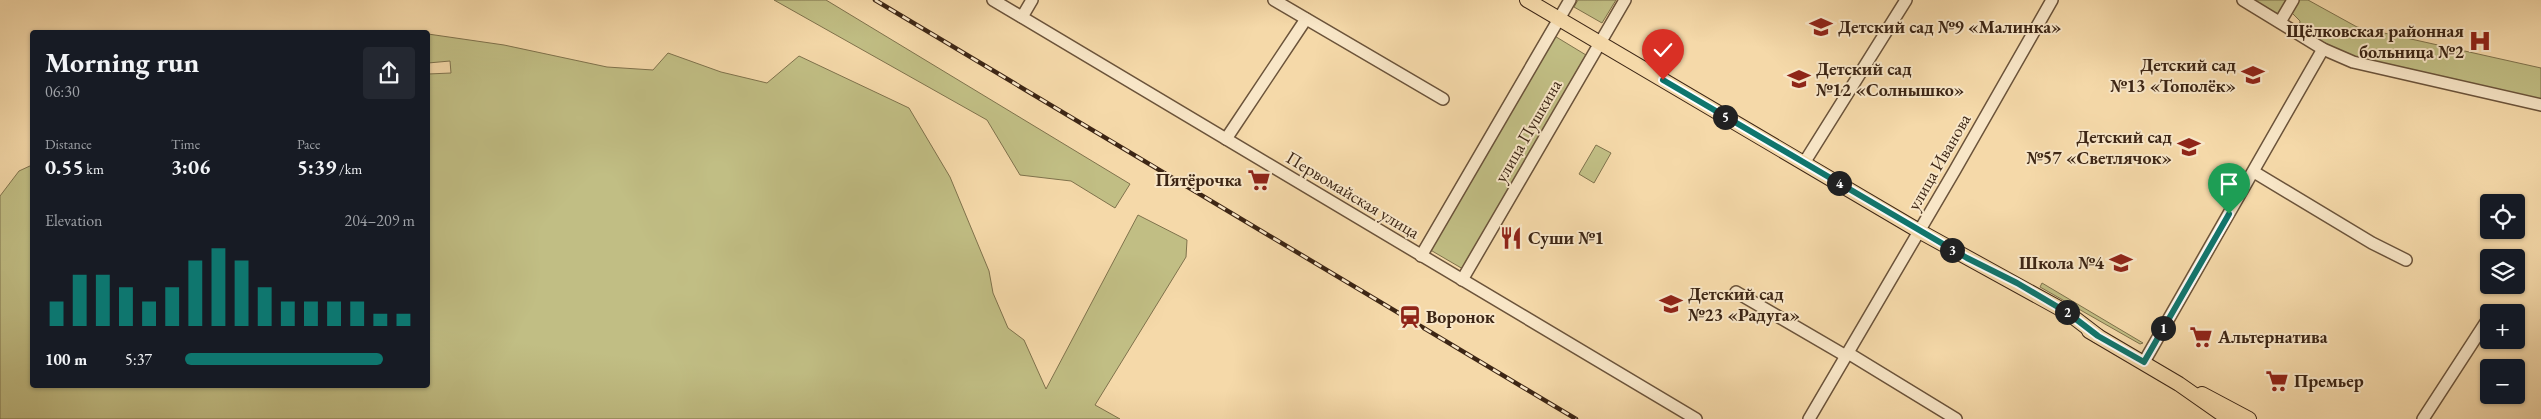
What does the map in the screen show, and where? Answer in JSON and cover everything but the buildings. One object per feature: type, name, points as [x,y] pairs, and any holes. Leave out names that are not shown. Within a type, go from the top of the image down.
[{"type":"main road","points":[[1527,0],[1967,258],[1988,277],[2144,362],[2229,419]]},
{"type":"main road","points":[[2179,384],[2220,402],[2249,419]]},
{"type":"street","name":"Первомайская улица","points":[[993,0],[1696,419]]},
{"type":"street","points":[[1022,17],[1032,0]]},
{"type":"street","points":[[1274,0],[1444,99]]},
{"type":"street","name":"улица Пушкина","points":[[1421,256],[1570,0]]},
{"type":"street","name":"улица Пушкина","points":[[1462,280],[1624,0]]},
{"type":"street","points":[[1804,163],[1906,0]]},
{"type":"street","name":"улица Иванова","points":[[1809,419],[2052,0]]},
{"type":"street","points":[[2243,0],[2323,49],[2353,62],[2541,106]]},
{"type":"street","points":[[2280,22],[2293,0]]},
{"type":"street","points":[[1226,139],[1306,19]]},
{"type":"street","points":[[2144,362],[2323,49]]},
{"type":"street","points":[[2254,172],[2372,243],[2406,260]]},
{"type":"street","points":[[1736,292],[1847,354],[1956,419]]},
{"type":"street","points":[[2423,419],[2480,331]]},
{"type":"shaded area","points":[[774,0],[826,0],[1130,184],[1115,208],[1071,181],[1020,175],[987,120]]},
{"type":"shaded area","points":[[1578,0],[1616,0],[1602,23],[1574,7]]},
{"type":"shaded area","points":[[2253,0],[2286,0],[2278,14]]},
{"type":"shaded area","points":[[2298,0],[2308,0],[2357,27],[2541,68],[2541,102],[2350,57],[2299,29],[2300,21],[2292,13]]},
{"type":"shaded area","points":[[430,34],[504,45],[607,67],[653,70],[668,53],[721,72],[767,83],[799,56],[909,108],[950,177],[989,271],[993,293],[1008,328],[1024,340],[1046,389],[1138,215],[1187,240],[1186,257],[1095,405],[1120,419],[0,419],[0,196],[19,171],[30,166],[30,388],[430,388],[430,74],[451,73],[450,61],[430,63]]},
{"type":"shaded area","points":[[1553,35],[1586,55],[1463,269],[1427,248]]},
{"type":"shaded area","points":[[1596,145],[1611,153],[1594,183],[1579,174]]},
{"type":"shaded area","points":[[2042,283],[2143,343],[2140,344],[2040,287]]},
{"type":"railway","points":[[875,0],[1576,419]]},
{"type":"place","name":"Детский сад №9 «Малинка»","points":[[1821,27]]},
{"type":"place","name":"Щёлковская районная больница №2","points":[[2480,41]]},
{"type":"place","name":"Детский сад №13 «Тополёк»","points":[[2253,75]]},
{"type":"place","name":"Детский сад №12 «Солнышко»","points":[[1799,79]]},
{"type":"place","name":"Детский сад №57 «Светлячок»","points":[[2189,147]]},
{"type":"place","name":"Пятёрочка","points":[[1259,180]]},
{"type":"place","name":"Суши №1","points":[[1511,238]]},
{"type":"place","name":"Школа №4","points":[[2121,263]]},
{"type":"place","name":"Детский сад №23 «Радуга»","points":[[1671,304]]},
{"type":"place","name":"Воронок","points":[[1410,317]]},
{"type":"place","name":"Альтернатива","points":[[2201,337]]},
{"type":"place","name":"Премьер","points":[[2277,381]]},
{"type":"route","points":[[1663,80],[1967,258],[2017,283],[2068,313],[2098,336],[2144,362],[2229,214]]}]
